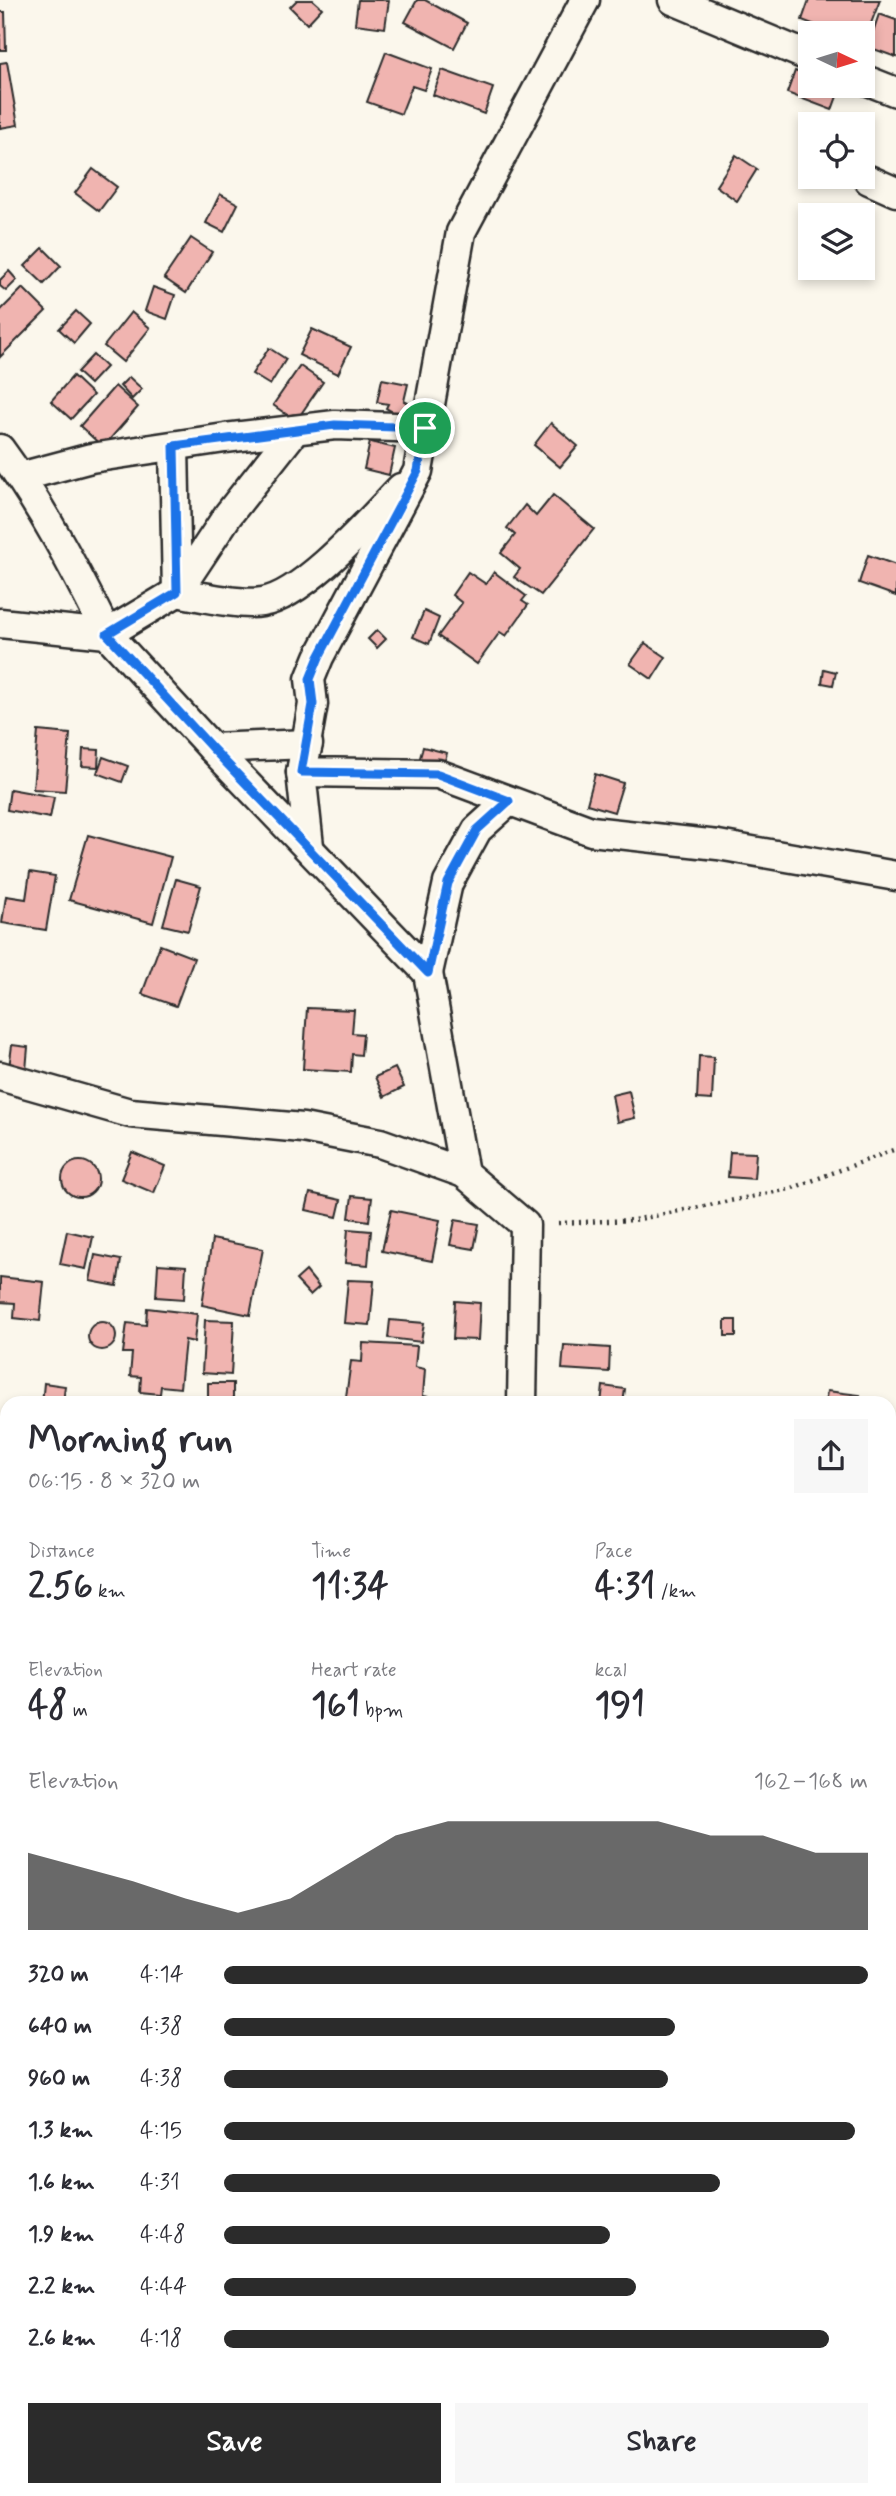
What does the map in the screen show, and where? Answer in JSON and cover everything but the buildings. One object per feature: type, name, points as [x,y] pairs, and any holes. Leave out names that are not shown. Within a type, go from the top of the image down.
[{"type":"street","points":[[309,846],[301,772],[313,704],[310,679],[319,657],[418,471],[461,232],[585,0]]},
{"type":"street","points":[[673,0],[798,52]]},
{"type":"street","points":[[875,84],[896,92]]},
{"type":"street","points":[[875,183],[896,192]]},
{"type":"street","points":[[20,477],[90,458],[335,425],[425,428]]},
{"type":"street","points":[[0,623],[107,634],[177,592],[228,515],[295,430]]},
{"type":"street","points":[[174,446],[177,592]]},
{"type":"street","points":[[0,449],[20,477],[82,583],[107,634],[212,748],[309,846],[428,973]]},
{"type":"street","points":[[177,592],[262,603],[293,591],[341,548],[418,471]]},
{"type":"street","points":[[212,748],[307,744],[301,772]]},
{"type":"street","points":[[301,772],[438,774],[591,831],[718,845],[896,876]]},
{"type":"street","points":[[464,1173],[428,973],[448,883],[477,830],[509,801]]},
{"type":"street","points":[[0,1076],[130,1113],[303,1128],[380,1143],[464,1173],[525,1224],[522,1396]]},
{"type":"path","points":[[525,1224],[634,1220],[777,1192],[896,1149]]},
{"type":"route","points":[[335,425],[425,428],[418,471],[319,657],[310,679],[313,704],[301,772],[438,774],[509,801],[477,830],[448,883],[428,973],[309,846],[212,748],[107,634],[177,592],[174,446],[335,425]]}]
